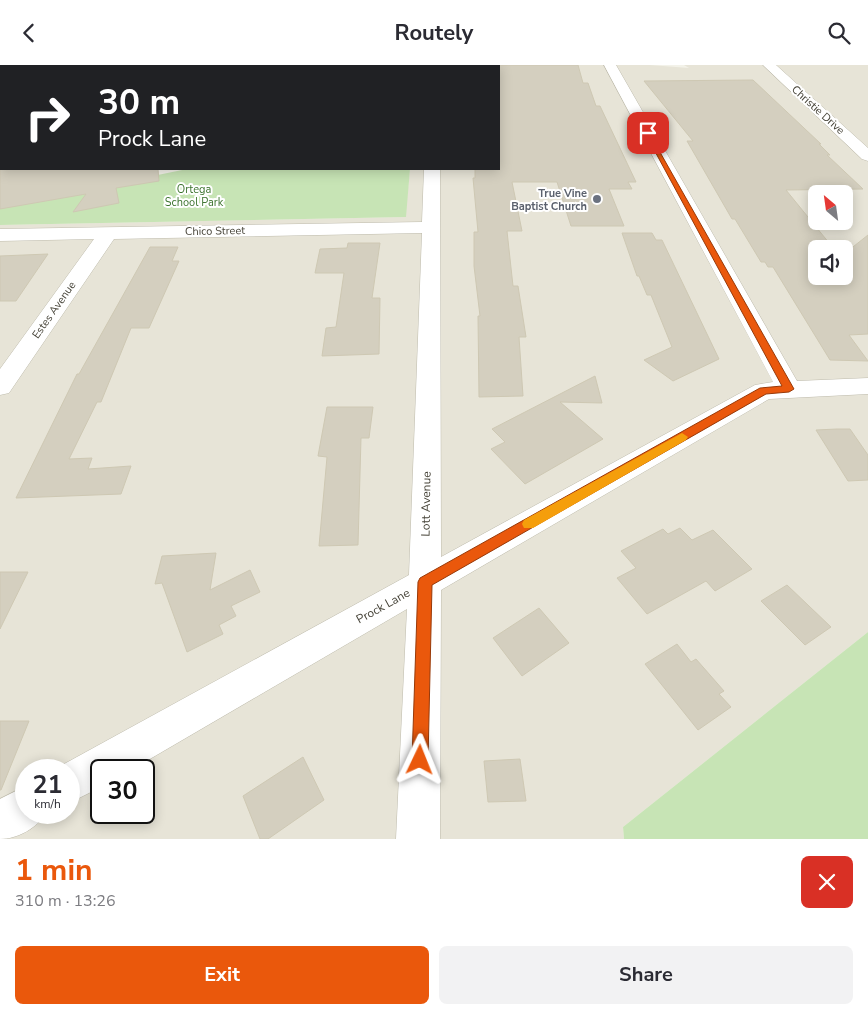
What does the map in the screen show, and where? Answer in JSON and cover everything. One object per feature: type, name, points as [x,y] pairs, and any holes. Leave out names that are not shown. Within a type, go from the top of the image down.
[{"type":"street","points":[[610,65],[789,389]]},
{"type":"street","name":"Christie Drive","points":[[769,65],[868,156]]},
{"type":"street","name":"Lott Avenue","points":[[418,839],[425,582],[432,170]]},
{"type":"street","name":"Chico Street","points":[[0,235],[431,227]]},
{"type":"street","name":"Estes Avenue","points":[[0,387],[108,233]]},
{"type":"street","name":"Prock Lane","points":[[80,777],[764,391],[868,386]]},
{"type":"street","points":[[0,822],[15,813]]},
{"type":"shaded area","points":[[500,65],[650,65],[689,68],[684,65],[868,65],[868,632],[623,827],[624,839],[0,839],[0,225],[405,217],[410,170],[500,170]]},
{"type":"green space","name":"Ortega School Park","points":[[182,170],[410,170],[406,217],[0,225],[0,196],[143,178]]},
{"type":"green space","points":[[868,632],[868,839],[624,839],[623,827]]},
{"type":"building","points":[[500,65],[578,65],[583,83],[588,83],[596,106],[600,106],[636,182],[628,182],[632,189],[609,189],[624,226],[571,226],[557,182],[512,182],[522,231],[507,231],[513,286],[518,286],[526,337],[519,337],[523,396],[479,397],[478,316],[480,316],[474,266],[474,232],[478,232],[473,178],[475,178],[475,170],[500,170]]},
{"type":"building","points":[[753,80],[821,144],[819,144],[830,155],[827,155],[863,189],[853,189],[853,185],[808,185],[808,190],[786,190],[808,217],[808,230],[819,230],[827,240],[808,240],[808,285],[853,285],[853,247],[868,235],[868,334],[849,335],[868,361],[830,360],[773,267],[768,267],[765,262],[761,262],[735,219],[732,219],[687,141],[693,141],[644,81]]},
{"type":"building","points":[[0,170],[158,170],[159,181],[116,188],[119,203],[73,212],[86,194],[0,209]]},
{"type":"building","points":[[622,233],[652,233],[656,240],[662,240],[719,359],[673,381],[644,360],[672,347],[651,295],[647,295],[639,276],[637,276]]},
{"type":"building","points":[[348,243],[380,243],[372,298],[380,298],[379,354],[322,356],[326,328],[336,327],[344,273],[315,273],[320,249],[347,248]]},
{"type":"building","points":[[150,247],[178,247],[172,261],[179,261],[149,328],[131,328],[101,402],[97,402],[69,459],[92,458],[88,469],[131,466],[121,494],[16,498],[77,374],[79,374]]},
{"type":"building","points":[[48,254],[16,301],[0,301],[0,256]]},
{"type":"building","points":[[595,376],[602,403],[560,402],[603,439],[525,484],[491,449],[505,442],[492,429]]},
{"type":"building","points":[[327,407],[373,407],[369,438],[361,438],[358,545],[319,546],[327,457],[318,456]]},
{"type":"building","points":[[850,429],[868,455],[868,480],[848,481],[816,430]]},
{"type":"building","points":[[680,528],[692,540],[713,530],[752,569],[715,591],[706,581],[647,614],[617,578],[636,568],[621,551],[663,529],[668,534]]},
{"type":"building","points":[[216,553],[210,590],[250,570],[260,592],[231,606],[236,616],[219,625],[223,634],[187,652],[162,583],[155,584],[162,556]]},
{"type":"building","points":[[0,572],[28,572],[0,629]]},
{"type":"building","points":[[787,585],[831,627],[805,645],[761,601]]},
{"type":"building","points":[[539,608],[569,643],[522,676],[493,638]]},
{"type":"building","points":[[677,644],[691,662],[696,659],[724,691],[719,694],[731,707],[698,730],[645,664]]},
{"type":"building","points":[[0,721],[29,721],[1,790],[0,790]]},
{"type":"building","points":[[303,757],[324,800],[268,839],[260,839],[243,796]]},
{"type":"building","points":[[520,759],[526,801],[488,802],[484,761]]},
{"type":"slow traffic","points":[[528,524],[682,437]]},
{"type":"place","name":"True Vine Baptist Church","points":[[597,199]]},
{"type":"route","points":[[420,760],[425,582],[764,391],[789,389],[648,133]]}]
